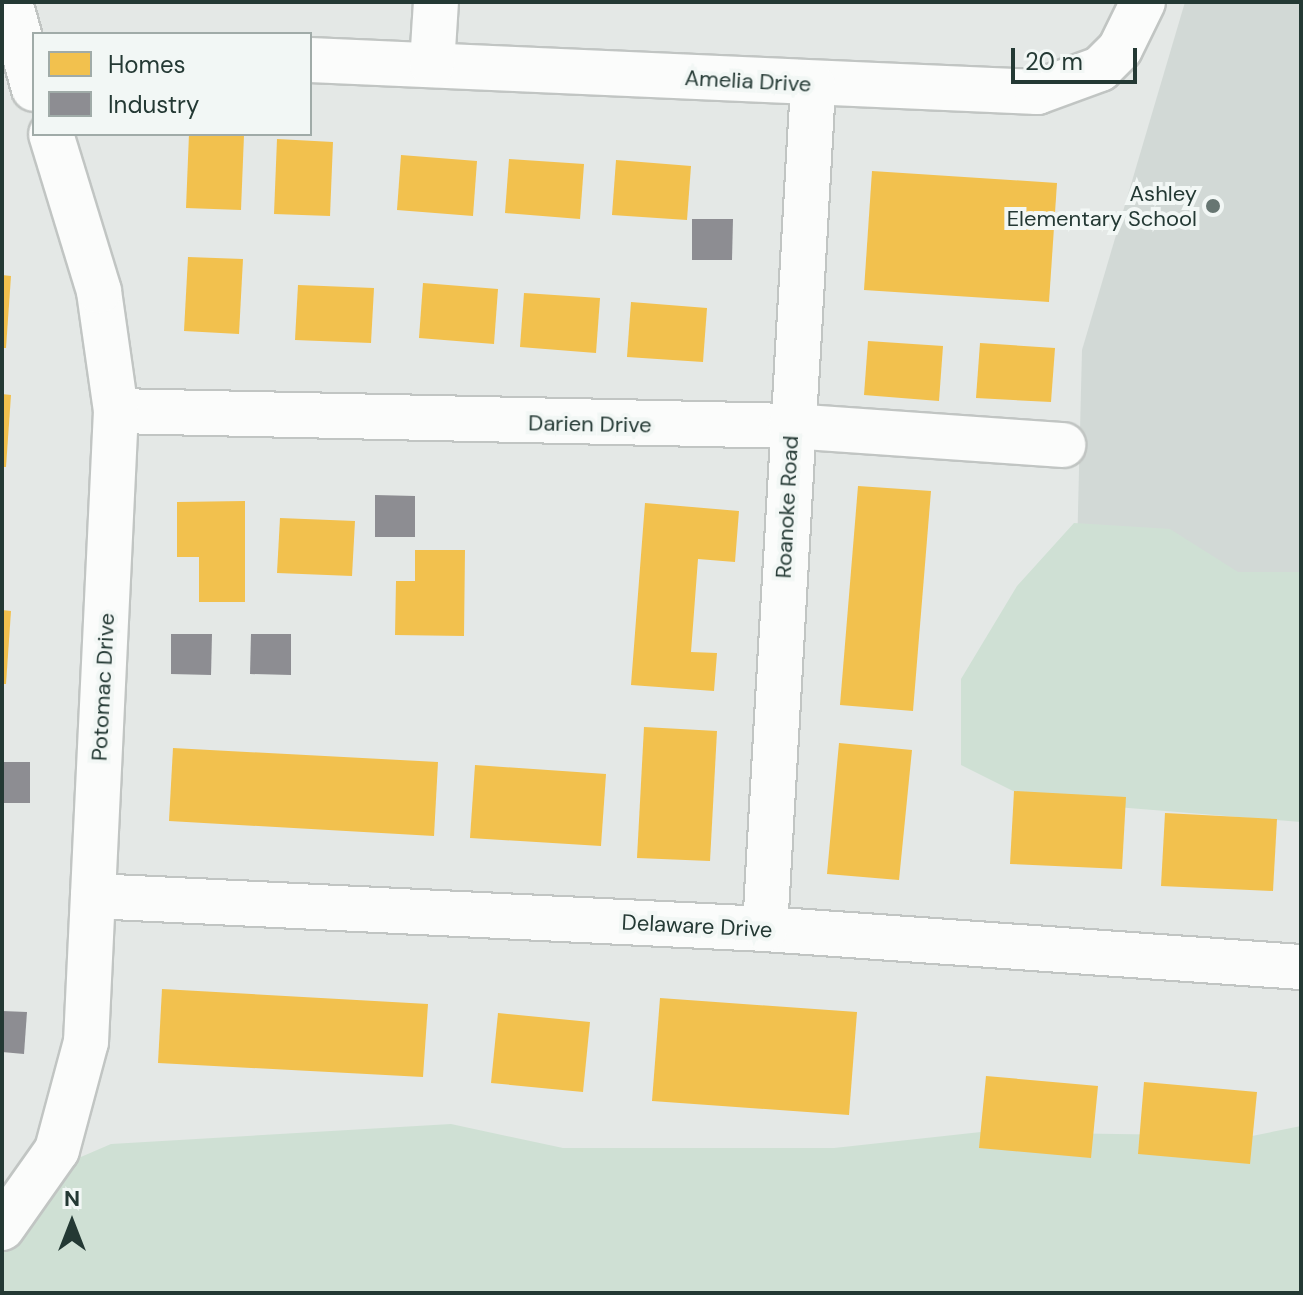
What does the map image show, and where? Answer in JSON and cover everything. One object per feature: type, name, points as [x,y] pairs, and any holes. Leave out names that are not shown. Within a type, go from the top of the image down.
[{"type":"street","points":[[10,2],[32,79]]},
{"type":"street","points":[[432,65],[436,2]]},
{"type":"street","name":"Amelia Drive","points":[[312,60],[813,85],[1037,92],[1065,87],[1120,49],[1143,2]]},
{"type":"street","name":"Roanoke Road","points":[[765,929],[791,426],[813,85]]},
{"type":"street","name":"Potomac Drive","points":[[2,1228],[57,1150],[86,1042],[116,411],[99,291],[52,136]]},
{"type":"street","name":"Darien Drive","points":[[116,411],[791,426],[1063,445]]},
{"type":"street","name":"Delaware Drive","points":[[93,896],[765,929],[1301,967]]},
{"type":"shaded area","name":"Ashley Elementary School","points":[[1185,2],[1301,2],[1301,690],[1074,672],[1082,350]]},
{"type":"green space","points":[[1074,523],[1170,529],[1238,572],[1301,572],[1301,822],[1031,800],[961,765],[961,679],[1017,586]]},
{"type":"green space","points":[[451,1124],[563,1148],[834,1148],[981,1132],[1252,1136],[1301,1126],[1301,1293],[2,1293],[2,1191],[111,1144]]},
{"type":"building: Homes","points":[[189,136],[244,136],[241,210],[186,208]]},
{"type":"building: Homes","points":[[277,139],[333,142],[330,216],[274,214]]},
{"type":"building: Homes","points":[[401,155],[477,161],[473,216],[397,210]]},
{"type":"building: Homes","points":[[509,159],[584,164],[580,219],[505,213]]},
{"type":"building: Homes","points":[[616,160],[691,166],[687,220],[612,215]]},
{"type":"building: Homes","points":[[872,171],[1057,183],[1049,302],[864,290]]},
{"type":"building: Homes","points":[[188,257],[243,259],[239,334],[184,331]]},
{"type":"building: Homes","points":[[2,275],[11,276],[6,348],[2,348]]},
{"type":"building: Homes","points":[[423,283],[498,289],[494,344],[419,338]]},
{"type":"building: Homes","points":[[298,285],[374,288],[371,343],[295,340]]},
{"type":"building: Homes","points":[[524,293],[600,298],[596,353],[520,347]]},
{"type":"building: Homes","points":[[631,302],[707,308],[703,362],[627,357]]},
{"type":"building: Homes","points":[[868,341],[943,346],[939,401],[864,395]]},
{"type":"building: Homes","points":[[980,343],[1055,348],[1051,402],[976,398]]},
{"type":"building: Homes","points":[[2,394],[11,395],[6,467],[2,467]]},
{"type":"building: Homes","points":[[858,486],[931,491],[913,711],[840,705]]},
{"type":"building: Homes","points":[[245,501],[245,602],[199,602],[199,557],[177,557],[177,502]]},
{"type":"building: Homes","points":[[645,503],[739,511],[735,562],[698,559],[691,652],[717,653],[714,691],[631,685]]},
{"type":"building: Homes","points":[[280,518],[355,521],[352,576],[277,573]]},
{"type":"building: Homes","points":[[415,550],[465,550],[464,636],[395,635],[396,581],[415,581]]},
{"type":"building: Homes","points":[[2,610],[11,611],[6,684],[2,684]]},
{"type":"building: Homes","points":[[644,727],[717,731],[710,861],[637,858]]},
{"type":"building: Homes","points":[[839,743],[912,750],[899,880],[827,874]]},
{"type":"building: Homes","points":[[173,748],[438,762],[434,836],[169,821]]},
{"type":"building: Homes","points":[[475,765],[606,774],[601,846],[470,838]]},
{"type":"building: Homes","points":[[1014,791],[1126,797],[1122,869],[1010,864]]},
{"type":"building: Homes","points":[[1165,813],[1277,819],[1273,891],[1161,886]]},
{"type":"building: Homes","points":[[162,989],[428,1004],[423,1077],[158,1063]]},
{"type":"building: Homes","points":[[660,998],[857,1012],[849,1115],[652,1101]]},
{"type":"building: Homes","points":[[498,1013],[590,1022],[583,1092],[491,1083]]},
{"type":"building: Homes","points":[[986,1076],[1098,1086],[1091,1158],[979,1148]]},
{"type":"building: Homes","points":[[1144,1082],[1257,1092],[1250,1164],[1138,1154]]},
{"type":"building: Industry","points":[[692,219],[733,219],[732,260],[692,260]]},
{"type":"building: Industry","points":[[375,495],[415,496],[415,537],[375,537]]},
{"type":"building: Industry","points":[[171,634],[212,634],[211,675],[171,674]]},
{"type":"building: Industry","points":[[251,634],[291,634],[291,675],[250,674]]},
{"type":"building: Industry","points":[[2,762],[30,762],[30,803],[2,803]]},
{"type":"building: Industry","points":[[2,1011],[27,1012],[24,1054],[2,1052]]},
{"type":"place","name":"Ashley Elementary School","points":[[1213,206]]}]
